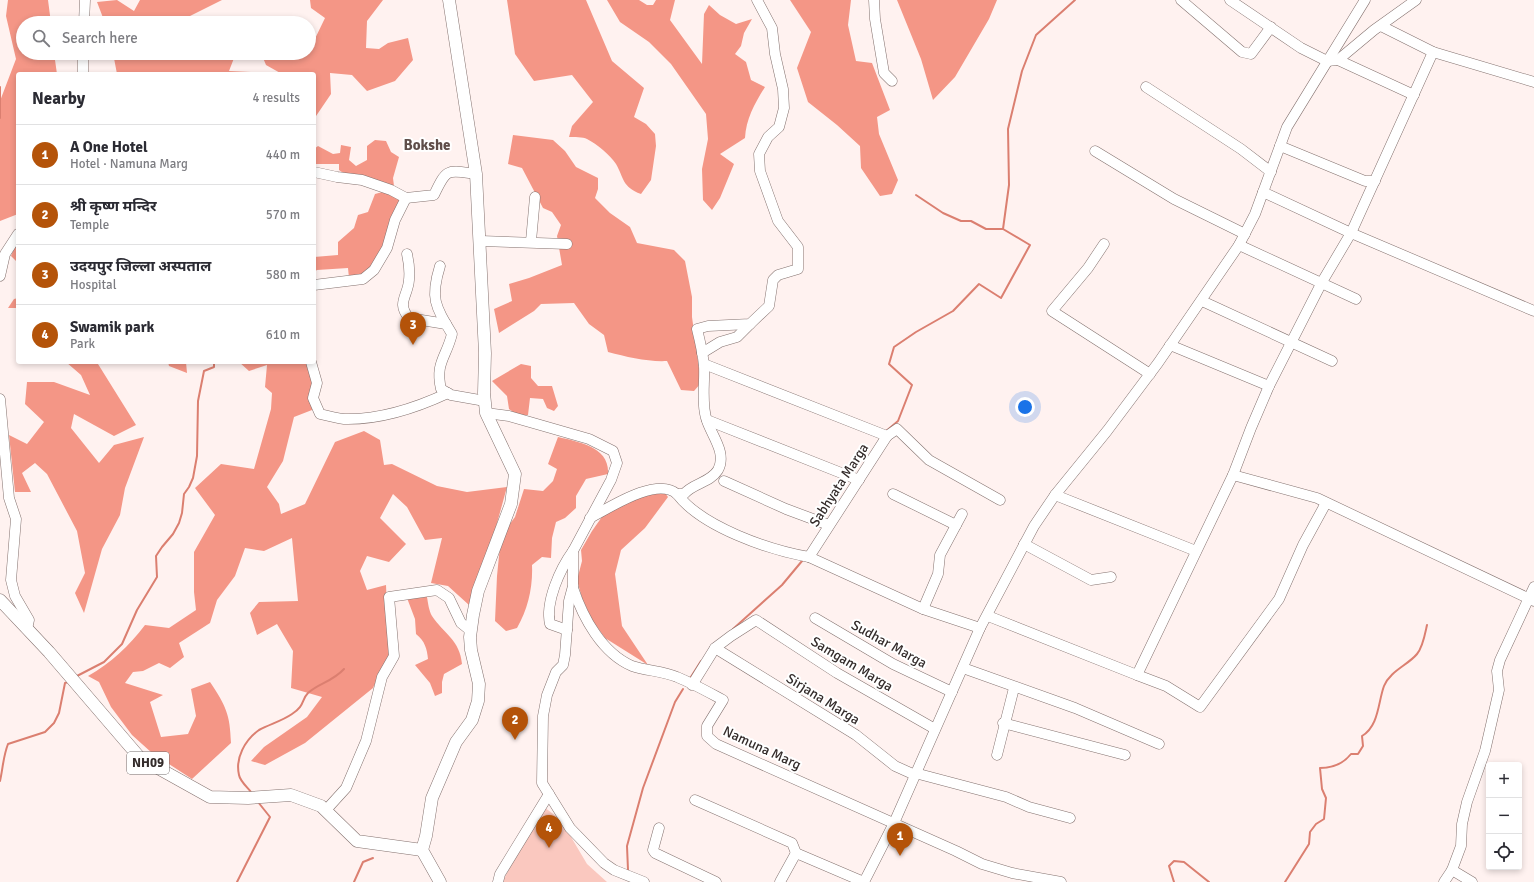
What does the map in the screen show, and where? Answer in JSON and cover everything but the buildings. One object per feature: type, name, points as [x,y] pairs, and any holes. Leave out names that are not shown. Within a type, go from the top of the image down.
[{"type":"main road","points":[[440,882],[422,850],[426,836],[432,798],[456,742],[472,720],[478,701],[479,684],[471,650],[471,631],[478,591],[511,504],[515,474],[486,406],[481,241],[476,174],[449,0]]},
{"type":"main road","name":"NH09","points":[[0,600],[73,680],[140,758],[210,797],[253,798],[291,795],[321,806],[357,841],[422,850]]},
{"type":"street","points":[[84,16],[85,0]]},
{"type":"street","points":[[702,353],[720,342],[737,337],[769,306],[773,280],[778,275],[798,269],[798,247],[778,221],[760,171],[759,154],[768,137],[779,127],[784,108],[783,89],[775,54],[772,28],[757,0]]},
{"type":"street","points":[[874,0],[875,19],[884,73],[892,81]]},
{"type":"street","points":[[1181,0],[1242,52],[1251,54],[1271,27]]},
{"type":"street","points":[[1230,0],[1301,48],[1327,61],[1338,60],[1414,95]]},
{"type":"street","points":[[695,800],[792,843],[796,853],[864,882],[894,823],[980,628],[988,616],[1024,544],[1055,495],[1150,374],[1170,346],[1202,301],[1245,234],[1271,172],[1287,127],[1365,0]]},
{"type":"street","points":[[1338,60],[1374,30],[1416,0]]},
{"type":"street","points":[[1381,26],[1433,52],[1534,82]]},
{"type":"street","points":[[1137,675],[1233,475],[1269,386],[1322,282],[1351,233],[1433,52]]},
{"type":"street","points":[[83,60],[83,72]]},
{"type":"street","points":[[1146,87],[1241,149],[1271,172]]},
{"type":"street","points":[[1280,146],[1365,181],[1375,181]]},
{"type":"street","points":[[1095,151],[1174,199],[1245,234]]},
{"type":"street","points":[[316,173],[337,178],[362,180],[391,190],[406,198],[434,194],[440,181],[446,173],[451,170],[476,174]]},
{"type":"street","points":[[1263,192],[1351,233],[1534,311]]},
{"type":"street","points":[[532,242],[535,197]]},
{"type":"street","points":[[316,285],[363,279],[374,270],[387,248],[395,220],[406,198]]},
{"type":"street","points":[[0,276],[5,254],[16,237]]},
{"type":"street","points":[[481,241],[567,244]]},
{"type":"street","points":[[1104,244],[1088,268],[1052,311],[1150,374]]},
{"type":"street","points":[[1238,245],[1322,282],[1356,299]]},
{"type":"street","points":[[407,254],[410,269],[409,282],[402,299],[404,312],[409,318],[446,324]]},
{"type":"street","points":[[440,266],[434,286],[436,306],[452,334],[450,343],[440,362],[438,376],[441,389],[509,416],[589,439],[613,451],[617,463],[611,480],[573,551],[564,563],[557,577],[548,615],[550,624],[567,630]]},
{"type":"street","points":[[1202,301],[1332,361]]},
{"type":"street","points":[[677,494],[684,494],[687,489],[713,476],[719,469],[721,458],[717,441],[707,420],[704,406],[704,364],[697,329],[708,326],[750,324]]},
{"type":"street","points":[[1170,346],[1269,386]]},
{"type":"street","points":[[312,364],[317,383],[313,398],[320,414],[344,419],[375,416],[406,410],[448,393]]},
{"type":"street","name":"Sabhyata Marga","points":[[704,364],[886,436],[809,557]]},
{"type":"street","points":[[0,399],[8,498],[16,519],[11,580],[15,596],[29,620],[27,629]]},
{"type":"street","points":[[707,420],[859,480]]},
{"type":"street","points":[[886,436],[897,429],[930,460],[1000,500]]},
{"type":"street","points":[[1233,475],[1298,492],[1326,502],[1531,600]]},
{"type":"street","points":[[724,481],[829,525]]},
{"type":"street","points":[[590,518],[623,499],[639,493],[663,488],[672,490],[685,505],[706,521],[783,552],[809,557],[923,609],[980,628]]},
{"type":"street","points":[[893,494],[956,525]]},
{"type":"street","points":[[1055,495],[1196,551]]},
{"type":"street","points":[[988,616],[1166,686],[1200,707],[1279,599],[1303,545],[1326,502]]},
{"type":"street","points":[[923,609],[938,574],[940,555],[962,514]]},
{"type":"street","points":[[1024,544],[1091,580],[1111,577]]},
{"type":"street","points":[[573,551],[573,586],[562,665],[556,672],[547,695],[543,716],[542,783],[570,828],[604,863],[614,870],[644,882]]},
{"type":"street","name":"Namuna Marg","points":[[573,586],[578,602],[593,631],[610,652],[632,665],[676,677],[723,700],[707,726],[707,736],[716,744],[894,823]]},
{"type":"street","points":[[1444,882],[1452,870],[1461,846],[1462,824],[1467,802],[1485,751],[1499,690],[1497,671],[1500,660],[1531,600],[1534,586]]},
{"type":"street","points":[[326,810],[346,788],[366,741],[382,677],[394,656],[389,597],[437,590],[449,598],[461,623],[471,631]]},
{"type":"street","name":"Sudhar Marga","points":[[815,618],[893,664],[952,692]]},
{"type":"street","name":"Samgam Marga","points":[[715,648],[756,620],[837,673],[936,729]]},
{"type":"street","points":[[692,685],[715,648]]},
{"type":"street","name":"Sirjana Marga","points":[[715,648],[856,735],[896,766],[915,774],[1006,797],[1029,807],[1070,818]]},
{"type":"street","points":[[963,668],[1014,688],[1074,708],[1159,744]]},
{"type":"street","points":[[997,755],[1003,724],[1014,688]]},
{"type":"street","points":[[1003,724],[1125,754]]},
{"type":"street","points":[[498,882],[500,874],[549,794]]},
{"type":"street","points":[[894,823],[982,864],[1060,882]]},
{"type":"street","points":[[659,828],[653,850],[655,853],[716,882]]},
{"type":"street","points":[[780,882],[796,853]]},
{"type":"street","points":[[1452,870],[1472,882]]},
{"type":"shaded area","points":[[8,0],[48,0],[50,16],[16,16],[16,59],[6,16]]},
{"type":"shaded area","points":[[117,0],[134,11],[140,0],[222,0],[190,16],[102,16],[97,2]]},
{"type":"shaded area","points":[[310,0],[383,0],[367,21],[366,48],[379,49],[388,43],[408,38],[413,60],[395,81],[367,91],[352,75],[330,73],[331,94],[316,116],[316,72],[278,72],[266,65],[264,60],[316,60],[316,37],[325,18],[311,8]]},
{"type":"shaded area","points":[[507,0],[586,0],[612,61],[644,88],[634,117],[646,124],[655,134],[656,146],[651,180],[641,194],[630,188],[624,182],[616,164],[599,147],[585,138],[569,137],[572,126],[593,102],[572,75],[534,81],[515,54]]},
{"type":"shaded area","points":[[607,0],[639,0],[647,5],[653,5],[656,0],[675,0],[670,20],[702,64],[704,14],[709,5],[720,15],[736,24],[752,19],[744,33],[741,46],[735,54],[746,62],[751,80],[765,87],[749,118],[745,138],[720,154],[734,164],[720,198],[712,210],[703,200],[702,169],[708,139],[706,114],[671,64],[649,42],[620,22]]},
{"type":"shaded area","points":[[790,0],[851,0],[848,25],[856,61],[872,63],[890,110],[877,117],[879,134],[898,180],[892,194],[880,196],[861,168],[860,146],[808,102],[797,68],[811,32]]},
{"type":"shaded area","points":[[897,0],[997,0],[989,19],[955,77],[933,100],[921,59]]},
{"type":"shaded area","points":[[16,59],[55,60],[57,72],[16,72],[16,215],[0,221],[0,101]]},
{"type":"shaded area","points":[[114,60],[233,60],[229,71],[251,72],[117,72]]},
{"type":"shaded area","points":[[513,135],[553,140],[565,151],[576,167],[598,178],[598,189],[595,198],[610,213],[630,227],[637,243],[674,250],[685,261],[692,297],[692,317],[701,383],[694,391],[681,390],[667,361],[645,360],[608,352],[604,335],[589,324],[574,303],[541,304],[534,311],[499,333],[494,309],[512,301],[509,284],[562,265],[557,236],[561,225],[552,212],[543,208],[522,168],[508,164]]},
{"type":"shaded area","points":[[375,140],[386,141],[391,152],[399,157],[393,178],[394,186],[346,175],[339,170],[339,164],[316,164],[316,148],[318,146],[333,154],[340,153],[341,145],[351,147],[349,160],[356,166],[367,160],[367,146]]},
{"type":"shaded area","points":[[386,191],[400,198],[386,244],[367,273],[349,278],[348,268],[316,271],[316,257],[338,255],[338,242],[354,228],[358,215],[368,212],[375,194]]},
{"type":"shaded area","points":[[16,244],[16,261],[11,256]]},
{"type":"shaded area","points":[[16,298],[16,308],[8,308],[14,299]]},
{"type":"shaded area","points":[[68,364],[98,364],[136,425],[114,436],[74,414],[71,428],[99,463],[114,445],[144,437],[125,488],[120,515],[102,549],[84,613],[75,593],[85,573],[77,531],[47,474],[35,463],[22,473],[31,492],[15,492],[9,435],[27,444],[44,422],[25,404],[27,382],[54,382],[90,395],[81,375]]},
{"type":"shaded area","points":[[168,364],[186,364],[187,373],[169,366]]},
{"type":"shaded area","points":[[241,364],[308,364],[316,385],[312,410],[294,417],[283,461],[267,487],[279,504],[281,514],[305,504],[335,442],[364,431],[380,440],[384,465],[392,464],[437,486],[467,492],[507,487],[494,534],[469,605],[448,586],[431,583],[442,538],[425,540],[407,507],[393,494],[380,518],[406,544],[389,562],[367,556],[360,571],[367,590],[386,585],[389,655],[373,688],[305,743],[265,765],[251,761],[264,747],[307,717],[322,697],[291,688],[293,651],[277,624],[257,635],[250,613],[259,602],[298,601],[292,538],[264,551],[245,548],[235,576],[217,600],[210,623],[179,643],[184,657],[170,668],[159,663],[143,671],[133,672],[125,683],[163,695],[150,702],[161,737],[188,734],[196,716],[191,689],[210,682],[226,711],[230,725],[231,743],[192,779],[152,753],[132,735],[111,707],[99,682],[88,676],[119,654],[145,625],[169,628],[196,610],[194,592],[194,552],[215,515],[195,488],[221,464],[254,469],[271,409],[272,393],[265,387],[267,365],[249,371]]},
{"type":"shaded area","points":[[521,364],[531,366],[531,378],[538,386],[552,386],[558,406],[554,411],[547,408],[543,399],[530,398],[528,415],[517,415],[509,409],[507,396],[492,381]]},
{"type":"shaded area","points":[[558,437],[584,444],[599,452],[607,465],[608,474],[586,479],[576,496],[576,508],[565,518],[556,522],[552,538],[551,558],[542,557],[532,565],[531,590],[527,606],[517,628],[506,631],[495,621],[500,546],[509,525],[515,517],[524,489],[543,491],[553,481],[557,469],[548,464]]},
{"type":"shaded area","points":[[665,493],[668,497],[645,528],[621,550],[615,574],[622,626],[648,665],[605,638],[592,620],[582,598],[577,580],[582,561],[581,550],[604,514],[643,495]]},
{"type":"shaded area","points":[[427,597],[432,616],[455,643],[461,656],[462,664],[444,674],[442,693],[435,696],[430,683],[415,665],[428,659],[428,655],[423,642],[416,634],[415,619],[407,598]]},
{"type":"shaded area","points":[[544,807],[561,820],[587,864],[607,882],[502,882]]},
{"type":"waterway","points":[[885,432],[898,421],[912,385],[889,364],[894,347],[916,332],[953,311],[979,284],[1001,298],[1030,245],[1003,229],[1009,185],[1008,129],[1022,71],[1036,35],[1075,0]]},
{"type":"waterway","points":[[0,87],[0,118]]},
{"type":"waterway","points":[[916,195],[943,213],[961,221],[971,221],[986,229],[1003,229]]},
{"type":"waterway","points":[[75,677],[104,662],[122,644],[137,610],[157,577],[156,556],[173,534],[179,523],[182,513],[184,494],[193,478],[197,456],[198,401],[204,371],[214,367],[214,364]]},
{"type":"waterway","points":[[733,629],[782,585],[802,561]]},
{"type":"waterway","points":[[1285,882],[1309,844],[1310,832],[1316,824],[1324,819],[1326,798],[1322,789],[1320,768],[1337,765],[1351,754],[1358,754],[1363,746],[1362,736],[1368,732],[1375,720],[1384,686],[1390,676],[1417,654],[1425,636],[1427,625]]},
{"type":"waterway","points":[[689,680],[701,661]]},
{"type":"waterway","points":[[251,792],[241,779],[238,769],[238,762],[245,744],[259,730],[284,719],[296,711],[301,706],[308,693],[335,677],[344,669]]},
{"type":"waterway","points":[[0,781],[8,744],[45,732],[54,723],[59,713],[65,683],[68,682]]},
{"type":"waterway","points":[[628,870],[627,846],[643,788],[675,702],[683,689]]},
{"type":"waterway","points":[[237,882],[270,817],[258,802]]},
{"type":"waterway","points":[[354,882],[363,862],[373,858]]},
{"type":"waterway","points":[[1174,882],[1169,866],[1174,861],[1184,862],[1209,882]]},
{"type":"place","name":"उदयपुर जिल्ला अस्पताल","points":[[413,345]]},
{"type":"place","name":"श्री कृष्ण मन्दिर","points":[[515,740]]},
{"type":"place","name":"Swamik park","points":[[549,848]]},
{"type":"place","name":"A One Hotel","points":[[900,856]]},
{"type":"district","name":"Bokshe","points":[[427,145]]}]
